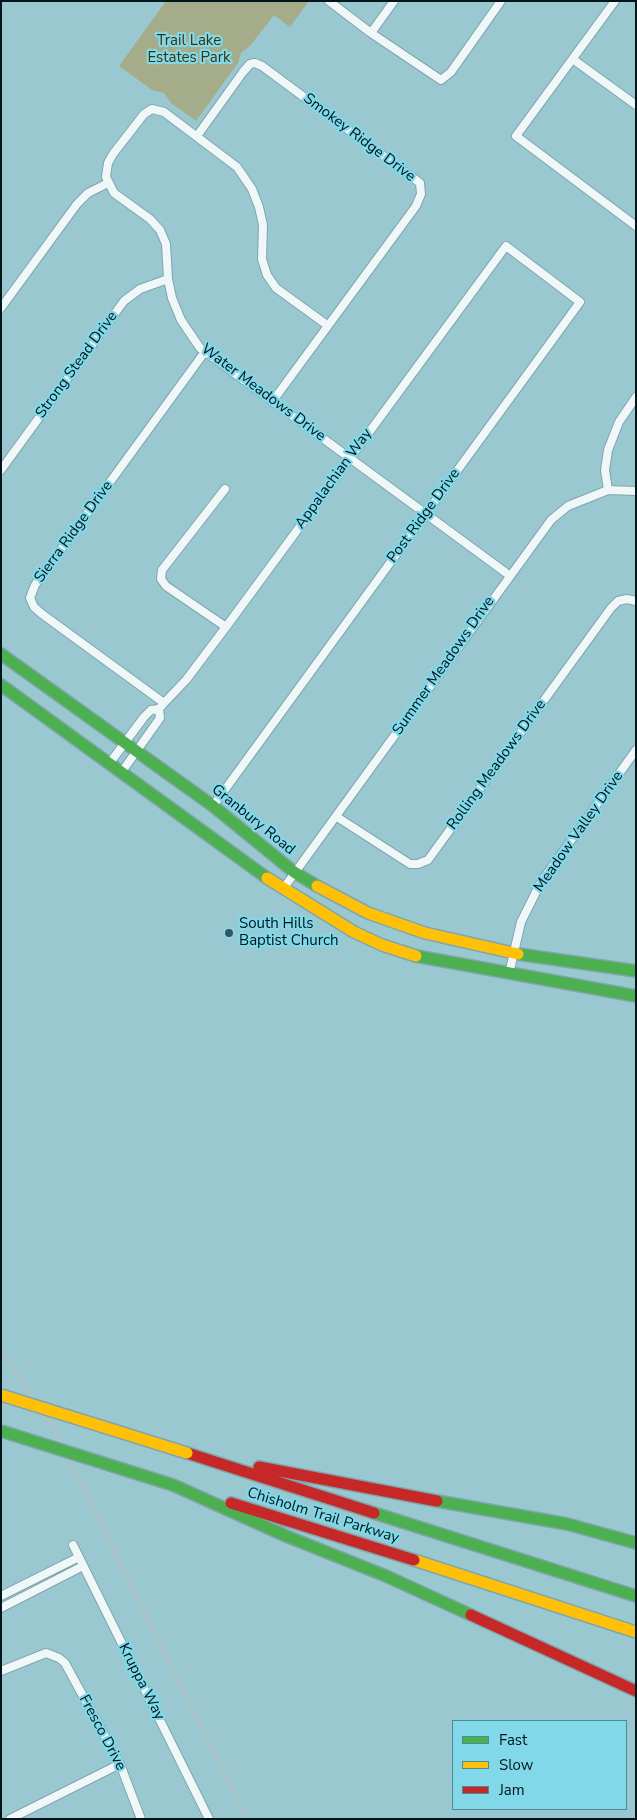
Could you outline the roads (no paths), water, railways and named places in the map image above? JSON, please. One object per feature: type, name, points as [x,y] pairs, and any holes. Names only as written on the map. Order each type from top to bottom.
[{"type":"main road","name":"Granbury Road","points":[[1,654],[213,806],[294,872],[327,893],[368,913],[425,933],[514,953],[636,971]]},
{"type":"main road","points":[[1,685],[282,889],[354,932],[382,945],[418,957],[636,996]]},
{"type":"main road","name":"Chisholm Trail Parkway","points":[[1,1395],[187,1452],[636,1596]]},
{"type":"main road","name":"Chisholm Trail Parkway","points":[[1,1431],[561,1606],[636,1632]]},
{"type":"main road","points":[[187,1452],[378,1492],[567,1524],[636,1543]]},
{"type":"main road","points":[[173,1485],[286,1536],[386,1576],[636,1691]]},
{"type":"street","points":[[329,1],[371,33],[441,80],[450,72],[501,1]]},
{"type":"street","points":[[371,33],[394,1]]},
{"type":"street","points":[[614,1],[574,60],[516,136],[636,226]]},
{"type":"street","points":[[574,60],[636,105]]},
{"type":"street","name":"Smokey Ridge Drive","points":[[197,136],[243,72],[250,64],[255,64],[262,66],[420,184],[421,194],[416,206],[272,402]]},
{"type":"street","points":[[1,308],[77,204],[88,193],[108,183],[106,177],[108,163],[139,119],[152,109],[164,112],[232,162],[252,189],[262,217],[263,264],[271,282],[327,325]]},
{"type":"street","name":"Water Meadows Drive","points":[[108,183],[114,193],[150,219],[160,230],[166,244],[168,279],[181,320],[204,353],[350,457],[509,575]]},
{"type":"street","name":"Appalachian Way","points":[[109,764],[151,710],[162,706],[186,680],[226,628],[506,246]]},
{"type":"street","name":"Post Ridge Drive","points":[[213,806],[580,302],[506,246]]},
{"type":"street","name":"Strong Stead Drive","points":[[1,470],[124,301],[145,286],[168,279]]},
{"type":"street","name":"Sierra Ridge Drive","points":[[162,706],[42,614],[34,607],[30,598],[35,585],[204,353]]},
{"type":"street","points":[[608,490],[605,470],[608,450],[619,422],[636,396]]},
{"type":"street","points":[[225,489],[162,570],[161,579],[166,586],[226,628]]},
{"type":"street","name":"Summer Meadows Drive","points":[[282,889],[337,817],[509,575],[551,520],[568,506],[608,490],[636,491]]},
{"type":"street","name":"Rolling Meadows Drive","points":[[337,817],[410,864],[418,864],[428,860],[611,608],[618,601],[627,599],[636,601]]},
{"type":"street","name":"Appalachian Way","points":[[121,773],[160,718],[162,706]]},
{"type":"street","name":"Meadow Valley Drive","points":[[509,974],[522,922],[541,882],[636,750]]},
{"type":"street","name":"Kruppa Way","points":[[73,1545],[209,1819]]},
{"type":"street","points":[[1,1596],[79,1557]]},
{"type":"street","points":[[1,1608],[84,1566]]},
{"type":"street","name":"Fresco Drive","points":[[1,1671],[38,1654],[46,1653],[53,1655],[65,1664],[120,1764],[141,1819]]},
{"type":"street","points":[[10,1819],[120,1764]]},
{"type":"railway","points":[[1,1350],[53,1428],[247,1819]]},
{"type":"place","name":"South Hills Baptist Church","points":[[229,933]]},
{"type":"park label","name":"Trail Lake Estates Park","points":[[189,50]]}]
